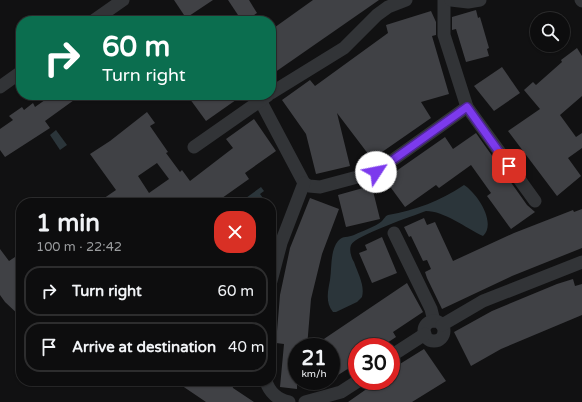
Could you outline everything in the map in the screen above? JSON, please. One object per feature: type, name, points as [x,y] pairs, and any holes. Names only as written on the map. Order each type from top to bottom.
[{"type":"street","points":[[276,90],[344,48],[362,32],[377,15],[388,7],[406,0]]},
{"type":"street","points":[[444,0],[444,35],[467,107],[535,201]]},
{"type":"street","points":[[451,0],[468,2],[480,0]]},
{"type":"street","points":[[98,16],[113,2]]},
{"type":"street","points":[[0,87],[16,76]]},
{"type":"street","points":[[194,147],[261,100]]},
{"type":"street","points":[[269,100],[304,183],[309,186],[320,187],[376,172],[467,107]]},
{"type":"street","points":[[276,262],[281,243],[304,183]]},
{"type":"street","points":[[394,233],[438,323]]},
{"type":"street","points":[[400,350],[425,334],[426,326],[438,323],[483,301],[582,262]]},
{"type":"street","points":[[268,386],[270,390],[280,400],[289,402]]},
{"type":"street","points":[[305,402],[341,392],[348,387]]},
{"type":"shaded area","points":[[56,130],[67,145],[60,150],[50,135]]},
{"type":"shaded area","points":[[464,185],[479,201],[487,216],[487,230],[483,236],[447,217],[426,211],[363,236],[351,245],[350,249],[351,256],[363,288],[362,297],[357,302],[333,312],[330,308],[328,300],[328,292],[332,254],[335,245],[340,239],[352,236],[372,227],[388,215],[418,208],[437,200]]},
{"type":"shaded area","points":[[261,187],[264,191],[260,194],[263,198],[246,198]]},
{"type":"building","points":[[174,0],[213,0],[189,16],[185,16]]},
{"type":"building","points":[[228,0],[249,0],[257,13],[252,16],[239,16]]},
{"type":"building","points":[[313,0],[379,0],[276,72],[276,26]]},
{"type":"building","points":[[476,10],[478,18],[480,17],[489,48],[487,49],[489,56],[466,62],[456,29],[452,30],[452,17]]},
{"type":"building","points":[[431,11],[436,22],[436,35],[432,36],[449,94],[421,102],[431,118],[372,159],[337,113],[350,166],[316,174],[306,134],[282,100],[310,80],[315,86],[388,33],[386,25]]},
{"type":"building","points":[[577,48],[582,56],[582,96],[560,115],[576,137],[582,133],[582,148],[568,158],[581,176],[557,196],[508,131],[540,109],[524,90],[533,82],[536,85],[562,62],[561,60]]},
{"type":"building","points":[[502,67],[520,93],[494,111],[474,86]]},
{"type":"building","points":[[45,100],[74,100],[45,121],[50,128],[5,157],[0,150],[0,129],[13,120],[9,116],[22,107],[24,110],[33,103],[35,107]]},
{"type":"building","points":[[191,100],[236,100],[206,121]]},
{"type":"building","points":[[147,112],[155,123],[150,126],[168,152],[166,153],[180,172],[182,170],[190,181],[233,148],[226,139],[254,119],[276,151],[245,173],[249,179],[222,198],[104,198],[116,190],[90,154],[110,141]],"holes":[[[157,163],[169,179],[149,193],[138,176]]]},
{"type":"building","points":[[476,133],[527,205],[535,212],[511,229],[487,196],[491,193],[471,165],[439,188],[436,185],[405,207],[386,181],[393,175],[392,174],[445,137],[453,149]]},
{"type":"building","points":[[372,187],[380,219],[346,227],[338,195]]},
{"type":"building","points":[[310,198],[339,209],[322,254],[311,299],[308,338],[288,338],[288,388],[280,387],[284,344],[276,343],[280,295],[290,248]]},
{"type":"building","points":[[582,209],[582,248],[512,276],[442,309],[425,272],[431,269],[427,260],[423,261],[411,236],[409,237],[404,227],[424,218],[427,225],[435,222],[453,261],[514,233],[573,210],[574,212]]},
{"type":"building","points":[[382,237],[397,273],[372,283],[359,253],[367,250],[365,245]]},
{"type":"building","points":[[0,249],[9,261],[16,256],[16,312],[0,295]]},
{"type":"building","points":[[573,279],[575,286],[582,284],[582,315],[501,349],[471,366],[454,332],[492,311],[557,284]]},
{"type":"building","points":[[407,283],[423,312],[393,332],[396,337],[394,338],[348,338],[348,369],[340,374],[340,338],[325,338]]},
{"type":"building","points":[[424,349],[446,381],[412,402],[348,402],[365,390],[400,390],[400,364]]},
{"type":"building","points":[[182,386],[232,386],[233,388],[254,402],[206,402]]},
{"type":"route","points":[[376,172],[467,107],[509,166]]}]
